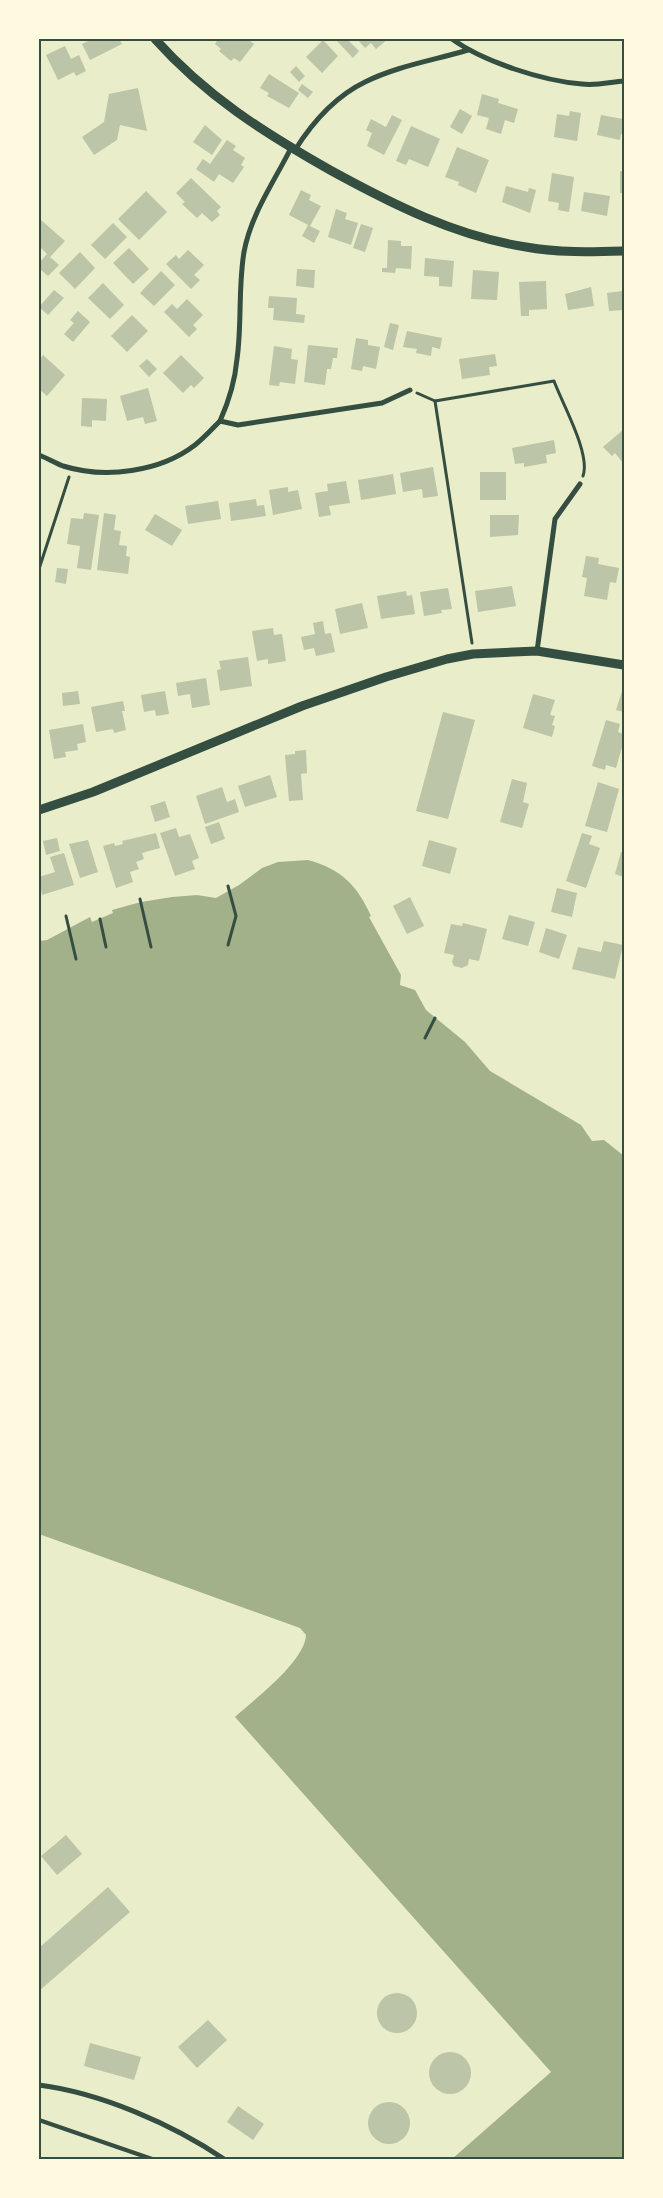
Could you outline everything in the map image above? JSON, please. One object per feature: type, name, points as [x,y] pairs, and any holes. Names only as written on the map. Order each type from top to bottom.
[{"type":"street","points":[[155,39],[205,89],[244,118],[293,149],[404,209],[484,238],[525,247],[568,253],[624,251]]},
{"type":"street","points":[[452,39],[468,50],[540,77],[583,84],[624,81]]},
{"type":"street","points":[[39,455],[72,468],[114,473],[156,464],[177,456],[195,445],[220,421],[231,395],[238,358],[239,305],[244,252],[262,202],[293,149],[332,104],[365,82],[468,50]]},
{"type":"street","points":[[220,421],[238,425],[382,403],[410,390]]},
{"type":"street","points":[[537,651],[555,519],[580,484]]},
{"type":"street","points":[[39,810],[93,792],[245,728],[319,700],[416,667],[473,654],[537,651],[624,665]]},
{"type":"street","points":[[39,2085],[108,2102],[143,2116],[205,2147],[224,2159]]},
{"type":"lane","points":[[39,2120],[152,2159]]},
{"type":"path","points":[[410,390],[434,401],[554,381],[582,451],[585,471],[580,484]]},
{"type":"path","points":[[434,401],[473,654]]},
{"type":"path","points":[[39,568],[72,468]]},
{"type":"path","points":[[228,886],[236,916],[228,945]]},
{"type":"path","points":[[140,899],[151,947]]},
{"type":"path","points":[[66,916],[76,959]]},
{"type":"path","points":[[100,919],[106,947]]},
{"type":"path","points":[[425,1038],[436,1018]]},
{"type":"shaded area","points":[[308,860],[330,868],[354,887],[366,905],[371,916],[369,917],[401,975],[400,985],[415,990],[426,1010],[465,1042],[490,1071],[581,1125],[592,1141],[604,1140],[624,1156],[624,2159],[452,2159],[551,2072],[235,1717],[278,1679],[297,1656],[306,1635],[300,1628],[39,1534],[39,941],[47,940],[90,917],[92,922],[113,913],[112,910],[141,902],[197,895],[216,898],[239,885],[262,868],[278,862]]},
{"type":"building","points":[[89,39],[119,39],[122,44],[90,60],[82,44]]},
{"type":"building","points":[[218,39],[247,39],[254,44],[240,62],[234,58],[231,61],[219,51],[221,49],[215,44]]},
{"type":"building","points":[[337,39],[347,39],[359,51],[353,58]]},
{"type":"building","points":[[357,39],[388,39],[376,49],[371,43],[365,48]]},
{"type":"building","points":[[323,40],[338,56],[322,73],[306,57]]},
{"type":"building","points":[[65,46],[71,59],[79,55],[86,71],[76,76],[74,72],[58,80],[46,55]]},
{"type":"building","points":[[296,66],[305,76],[299,82],[290,72]]},
{"type":"building","points":[[269,74],[299,93],[289,108],[267,96],[269,93],[260,88]]},
{"type":"building","points":[[302,84],[313,92],[308,98],[298,90]]},
{"type":"building","points":[[138,88],[147,131],[120,125],[117,140],[94,155],[82,137],[104,122],[109,94]]},
{"type":"building","points":[[482,94],[499,99],[498,103],[518,109],[514,123],[505,120],[501,134],[486,129],[489,118],[477,115]]},
{"type":"building","points":[[460,109],[472,116],[462,134],[450,127]]},
{"type":"building","points":[[570,111],[581,113],[577,141],[554,137],[557,114],[569,116]]},
{"type":"building","points":[[392,115],[402,120],[384,155],[367,146],[372,133],[366,130],[371,119],[386,127]]},
{"type":"building","points":[[601,115],[623,119],[624,115],[624,135],[621,134],[620,140],[597,135]]},
{"type":"building","points":[[205,125],[222,140],[212,155],[193,142]]},
{"type":"building","points":[[411,126],[440,139],[428,167],[409,159],[406,165],[396,161]]},
{"type":"building","points":[[227,140],[236,146],[233,150],[245,158],[241,165],[244,167],[233,183],[219,174],[214,182],[196,169],[203,159],[210,164]]},
{"type":"building","points":[[457,147],[489,160],[476,193],[458,185],[459,182],[445,177]]},
{"type":"building","points":[[620,171],[624,171],[624,193],[620,193]]},
{"type":"building","points":[[552,173],[574,177],[569,212],[558,210],[559,203],[548,201]]},
{"type":"building","points":[[191,178],[221,207],[217,211],[220,215],[212,222],[202,213],[197,218],[182,204],[185,202],[176,193]]},
{"type":"building","points":[[506,186],[528,192],[529,188],[536,190],[530,213],[502,202]]},
{"type":"building","points":[[301,190],[311,195],[309,200],[321,206],[310,226],[320,231],[314,243],[302,236],[308,225],[289,215]]},
{"type":"building","points":[[146,191],[167,212],[139,240],[118,219]]},
{"type":"building","points":[[584,192],[610,196],[607,216],[581,211]]},
{"type":"building","points":[[336,209],[347,213],[345,219],[358,223],[351,245],[328,237]]},
{"type":"building","points":[[41,220],[65,241],[50,257],[59,265],[48,276],[39,268],[39,263],[47,254],[39,246],[39,222]]},
{"type":"building","points":[[113,223],[127,237],[105,259],[91,245]]},
{"type":"building","points":[[361,224],[373,228],[365,252],[353,248]]},
{"type":"building","points":[[388,240],[401,241],[401,246],[412,246],[411,269],[396,268],[395,273],[382,272],[382,268],[387,268]]},
{"type":"building","points":[[129,248],[149,269],[133,284],[113,263]]},
{"type":"building","points":[[188,250],[204,265],[194,275],[200,280],[191,289],[166,264],[176,255],[179,259]]},
{"type":"building","points":[[80,252],[95,268],[75,289],[59,273]]},
{"type":"building","points":[[425,258],[454,261],[452,287],[439,286],[439,277],[424,276]]},
{"type":"building","points":[[297,269],[315,270],[314,288],[296,286]]},
{"type":"building","points":[[473,270],[499,272],[497,300],[471,299]]},
{"type":"building","points":[[161,271],[175,285],[154,306],[140,293]]},
{"type":"building","points":[[546,281],[547,309],[529,310],[529,316],[521,316],[519,282]]},
{"type":"building","points":[[103,283],[124,305],[110,319],[88,298]]},
{"type":"building","points":[[591,287],[594,306],[568,310],[565,294]]},
{"type":"building","points":[[54,290],[64,298],[48,315],[39,307]]},
{"type":"building","points":[[622,291],[622,294],[624,294],[624,310],[609,311],[607,293]]},
{"type":"building","points":[[269,296],[297,298],[296,314],[305,315],[304,323],[273,320],[274,308],[268,308]]},
{"type":"building","points":[[187,299],[203,315],[193,325],[197,329],[189,337],[164,312],[172,304],[177,309]]},
{"type":"building","points":[[78,311],[90,322],[73,342],[64,334],[74,323],[70,320]]},
{"type":"building","points":[[132,315],[148,331],[127,352],[111,336]]},
{"type":"building","points":[[390,323],[399,325],[393,350],[384,347]]},
{"type":"building","points":[[407,331],[442,338],[440,349],[432,347],[431,356],[416,353],[417,349],[403,347]]},
{"type":"building","points":[[356,338],[368,340],[368,345],[380,347],[376,369],[363,366],[362,371],[351,369]]},
{"type":"building","points":[[308,345],[338,348],[337,358],[333,358],[331,369],[327,369],[325,385],[304,382]]},
{"type":"building","points":[[274,346],[292,349],[291,359],[298,360],[295,384],[280,382],[279,386],[269,385]]},
{"type":"building","points":[[495,354],[497,366],[489,367],[490,375],[462,379],[459,359]]},
{"type":"building","points":[[43,355],[65,375],[47,396],[39,389],[39,361]]},
{"type":"building","points":[[181,355],[204,378],[194,388],[191,385],[183,393],[163,373]]},
{"type":"building","points":[[147,359],[157,369],[149,377],[139,366]]},
{"type":"building","points":[[148,388],[157,421],[145,424],[143,417],[127,421],[120,396]]},
{"type":"building","points":[[82,398],[107,399],[106,421],[92,420],[92,427],[81,426]]},
{"type":"building","points":[[624,429],[623,463],[615,453],[612,456],[603,447]]},
{"type":"building","points":[[554,440],[556,453],[546,455],[547,463],[524,467],[524,463],[515,464],[512,448]]},
{"type":"building","points":[[433,467],[438,496],[423,498],[422,489],[403,492],[400,473]]},
{"type":"building","points":[[480,472],[506,472],[506,500],[480,500]]},
{"type":"building","points":[[393,474],[396,494],[361,500],[358,480]]},
{"type":"building","points":[[346,481],[350,503],[329,506],[331,515],[319,517],[315,493],[328,491],[327,484]]},
{"type":"building","points":[[288,487],[288,492],[298,490],[302,509],[273,515],[269,490]]},
{"type":"building","points":[[256,499],[257,506],[264,505],[266,516],[231,521],[229,503]]},
{"type":"building","points":[[218,501],[221,519],[188,524],[185,506]]},
{"type":"building","points":[[84,513],[99,515],[91,570],[77,568],[80,546],[67,544],[71,518],[83,519]]},
{"type":"building","points":[[104,513],[116,515],[114,530],[121,531],[119,545],[127,546],[126,556],[130,557],[128,574],[97,570]]},
{"type":"building","points":[[155,514],[182,530],[172,546],[145,530]]},
{"type":"building","points":[[490,515],[519,515],[518,535],[490,537]]},
{"type":"building","points":[[586,556],[599,558],[598,564],[619,568],[616,583],[610,582],[607,600],[584,596],[587,578],[582,577]]},
{"type":"building","points":[[57,568],[68,569],[66,584],[55,582]]},
{"type":"building","points":[[512,586],[516,606],[478,612],[475,591]]},
{"type":"building","points":[[448,588],[452,609],[441,610],[442,613],[424,616],[420,592]]},
{"type":"building","points":[[406,591],[407,596],[412,595],[415,614],[381,619],[377,596]]},
{"type":"building","points":[[362,603],[368,628],[340,634],[335,609]]},
{"type":"building","points":[[323,621],[325,634],[331,633],[335,652],[316,656],[314,648],[304,650],[301,637],[315,634],[313,623]]},
{"type":"building","points":[[273,628],[274,635],[282,634],[286,661],[268,664],[268,659],[257,661],[252,631]]},
{"type":"building","points":[[248,657],[252,686],[220,691],[217,670],[221,669],[219,661]]},
{"type":"building","points":[[206,678],[210,705],[192,708],[190,694],[178,696],[176,683]]},
{"type":"building","points":[[78,691],[80,704],[63,706],[62,693]]},
{"type":"building","points":[[165,691],[169,714],[156,716],[155,710],[144,712],[141,695]]},
{"type":"building","points":[[622,691],[624,692],[624,712],[616,710]]},
{"type":"building","points":[[533,694],[555,700],[550,715],[555,716],[552,725],[555,726],[552,737],[523,728]]},
{"type":"building","points":[[123,701],[125,711],[122,711],[126,730],[114,733],[113,729],[96,732],[91,707]]},
{"type":"building","points":[[443,712],[475,720],[448,819],[416,811]]},
{"type":"building","points":[[606,720],[620,724],[618,732],[624,734],[624,740],[616,768],[606,765],[605,770],[592,766]]},
{"type":"building","points":[[83,724],[86,742],[77,744],[78,750],[65,752],[66,757],[54,759],[49,730]]},
{"type":"building","points":[[306,750],[307,773],[301,774],[303,800],[289,801],[285,755],[295,754],[295,751]]},
{"type":"building","points":[[270,775],[277,797],[245,807],[238,786]]},
{"type":"building","points":[[512,779],[527,783],[523,802],[529,804],[522,828],[500,822]]},
{"type":"building","points":[[598,782],[619,789],[607,832],[585,826]]},
{"type":"building","points":[[222,787],[227,802],[235,799],[239,812],[205,824],[196,796]]},
{"type":"building","points":[[165,801],[170,817],[155,822],[150,806]]},
{"type":"building","points":[[219,822],[225,839],[211,844],[205,827]]},
{"type":"building","points":[[176,828],[179,837],[190,834],[199,858],[192,861],[195,869],[175,876],[160,833]]},
{"type":"building","points":[[156,833],[160,848],[142,853],[144,859],[136,862],[139,869],[130,872],[133,882],[116,888],[103,846],[114,843],[115,846],[123,844],[122,841]]},
{"type":"building","points":[[582,833],[592,836],[589,844],[600,848],[586,888],[566,881]]},
{"type":"building","points":[[57,838],[60,851],[46,855],[43,841]]},
{"type":"building","points":[[88,840],[98,872],[80,878],[69,844]]},
{"type":"building","points":[[429,840],[457,848],[450,874],[422,866]]},
{"type":"building","points":[[621,852],[624,852],[624,877],[615,874]]},
{"type":"building","points":[[64,853],[74,885],[42,895],[39,877],[55,872],[50,857]]},
{"type":"building","points":[[557,888],[577,893],[572,917],[551,912]]},
{"type":"building","points":[[410,897],[424,926],[407,934],[393,906]]},
{"type":"building","points":[[509,915],[535,922],[528,946],[502,939]]},
{"type":"building","points":[[463,923],[487,929],[479,961],[469,959],[468,965],[462,968],[454,966],[452,962],[454,955],[444,953],[451,924],[462,926]]},
{"type":"building","points":[[546,928],[567,935],[559,959],[539,952]]},
{"type":"building","points":[[604,941],[623,945],[615,979],[572,969],[578,947],[601,952]]},
{"type":"building","points":[[66,1835],[82,1854],[57,1875],[41,1856]]},
{"type":"building","points":[[108,1887],[130,1912],[39,1991],[39,1948]]},
{"type":"building","points":[[397,1993],[411,1999],[417,2013],[411,2027],[397,2033],[383,2027],[377,2013],[383,1999]]},
{"type":"building","points":[[208,2020],[227,2040],[197,2068],[178,2047]]},
{"type":"building","points":[[90,2043],[141,2057],[134,2080],[84,2066]]},
{"type":"building","points":[[454,2052],[462,2055],[468,2061],[471,2073],[468,2085],[462,2091],[446,2094],[438,2091],[432,2085],[429,2069],[432,2061],[438,2055]]},
{"type":"building","points":[[389,2102],[404,2108],[410,2123],[404,2138],[389,2144],[374,2138],[368,2123],[374,2108]]},
{"type":"building","points":[[238,2106],[264,2124],[253,2140],[227,2122]]}]
